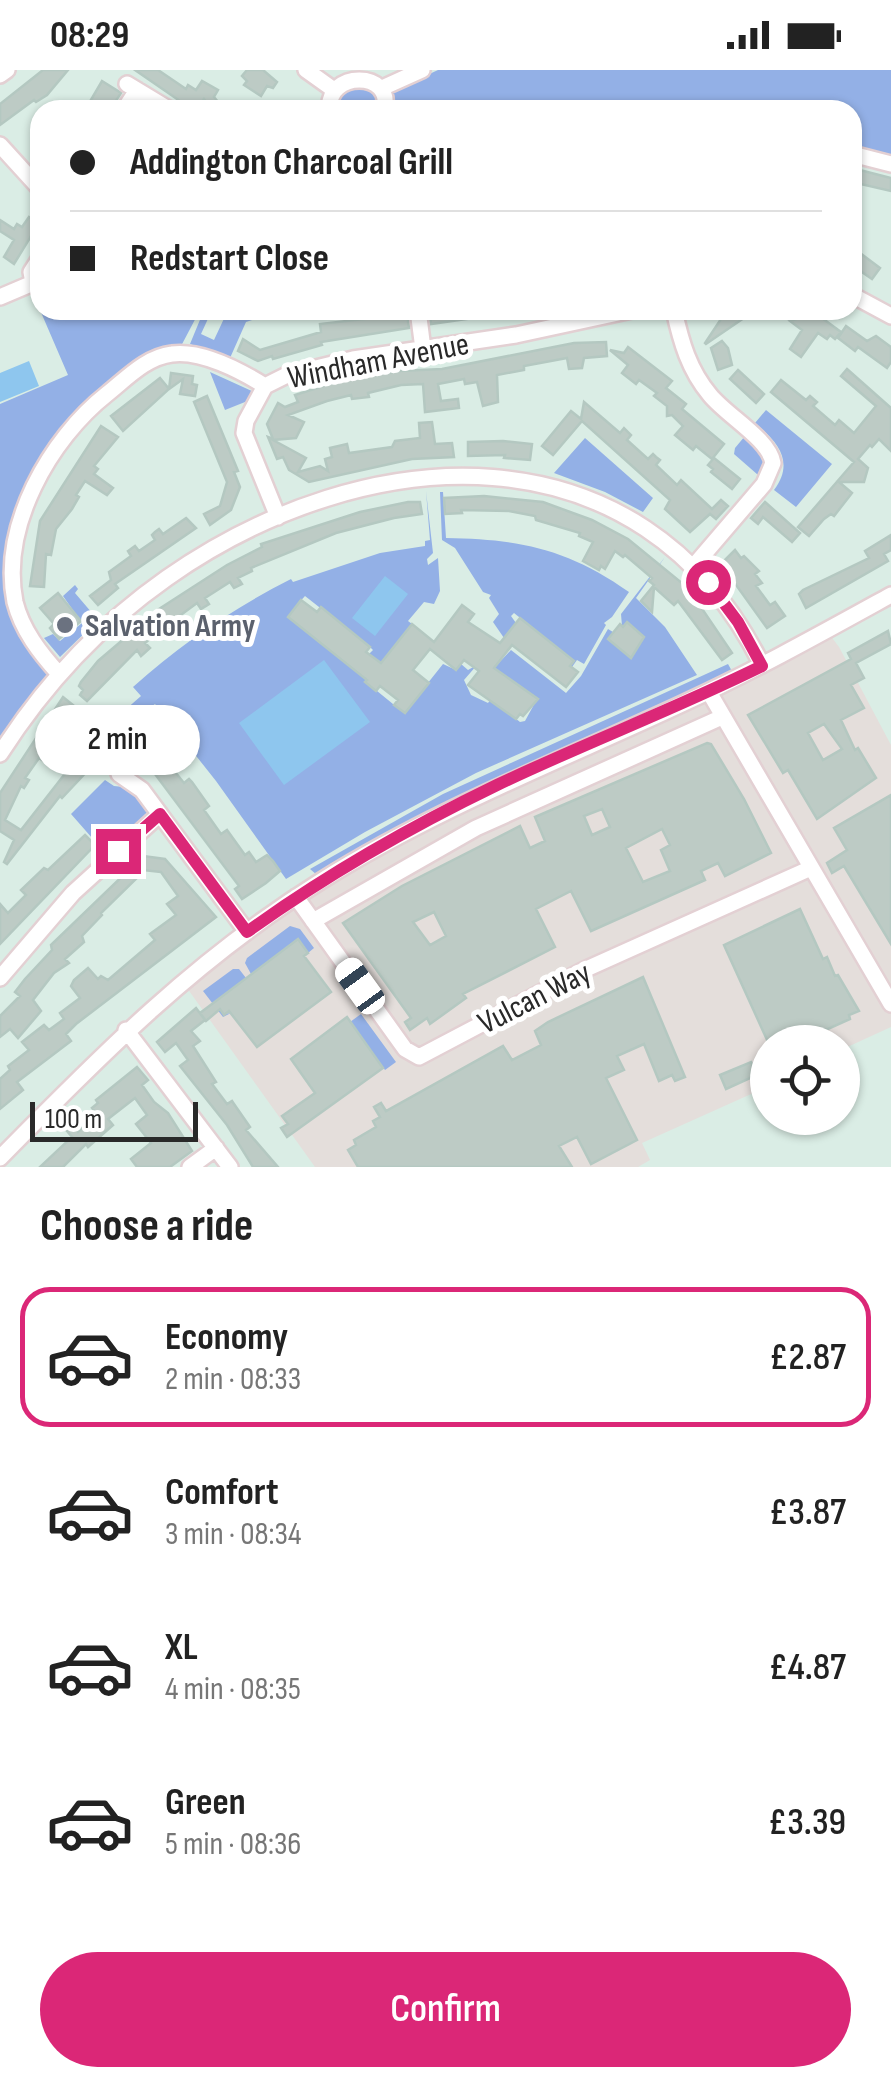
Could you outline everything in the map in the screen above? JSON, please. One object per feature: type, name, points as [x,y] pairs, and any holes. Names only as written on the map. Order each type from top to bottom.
[{"type":"street","points":[[0,76],[7,70]]},
{"type":"street","points":[[306,70],[334,90]]},
{"type":"street","points":[[382,88],[422,70]]},
{"type":"street","points":[[330,100],[343,81],[361,74],[382,88],[386,100]]},
{"type":"street","points":[[127,100],[132,87],[153,100]]},
{"type":"street","points":[[3,153],[30,179]]},
{"type":"street","points":[[862,157],[891,164]]},
{"type":"street","points":[[0,297],[30,285]]},
{"type":"street","points":[[862,300],[891,316]]},
{"type":"street","points":[[419,320],[423,349]]},
{"type":"street","name":"Windham Avenue","points":[[278,516],[244,433],[246,421],[265,386],[282,377],[334,363],[586,320]]},
{"type":"street","points":[[677,320],[688,359],[701,383],[722,408],[766,446],[773,463],[764,484],[693,567]]},
{"type":"street","points":[[59,674],[38,649],[21,619],[12,583],[13,550],[22,510],[50,453],[86,410],[159,357],[184,353],[197,356],[265,386]]},
{"type":"street","points":[[0,754],[59,674],[119,615],[169,576],[224,542],[278,516],[387,485],[462,477],[519,478],[568,490],[612,508],[654,533],[693,567],[732,613],[762,666]]},
{"type":"street","points":[[0,1158],[126,1030],[296,897],[392,840],[526,772],[762,666],[891,595]]},
{"type":"street","points":[[709,692],[891,1004]]},
{"type":"street","points":[[313,921],[444,845],[722,717]]},
{"type":"street","points":[[526,772],[538,799]]},
{"type":"street","points":[[119,774],[137,785],[247,932]]},
{"type":"street","points":[[0,978],[74,893],[160,814]]},
{"type":"street","name":"Vulcan Way","points":[[296,897],[405,1049],[419,1057],[584,970],[811,868]]},
{"type":"street","points":[[126,1030],[230,1167]]},
{"type":"street","points":[[190,1167],[216,1148]]},
{"type":"shaded area","points":[[438,70],[891,70],[891,159],[862,151],[862,100],[391,100],[393,91]]},
{"type":"shaded area","points":[[356,82],[379,93],[378,100],[334,100]]},
{"type":"shaded area","points":[[44,320],[195,320],[180,348],[164,350],[56,438],[7,570],[49,672],[0,745],[0,404],[68,375]]},
{"type":"shaded area","points":[[200,320],[207,320],[201,334],[214,340],[223,320],[252,320],[246,322],[230,358],[190,344]]},
{"type":"shaded area","points":[[29,361],[39,386],[0,402],[0,373]]},
{"type":"shaded area","points":[[210,372],[254,392],[250,400],[225,410]]},
{"type":"shaded area","points":[[766,410],[832,464],[796,507],[774,490],[783,470],[781,453],[755,423]]},
{"type":"shaded area","points":[[745,436],[768,462],[758,475],[734,454]]},
{"type":"shaded area","points":[[585,438],[653,498],[643,512],[605,492],[554,473]]},
{"type":"shaded area","points":[[426,491],[433,553],[427,559],[428,565],[438,558],[440,591],[434,604],[424,602],[408,621],[412,624],[381,663],[369,654],[373,650],[370,647],[305,596],[296,606],[366,682],[404,713],[443,664],[456,670],[461,664],[468,670],[477,665],[464,680],[471,695],[488,703],[491,699],[520,722],[525,721],[537,699],[494,668],[511,650],[566,693],[581,676],[608,629],[613,632],[608,640],[632,656],[644,637],[627,623],[622,626],[621,614],[665,557],[636,598],[665,627],[697,675],[476,773],[286,879],[155,704],[115,733],[108,725],[141,696],[133,687],[151,671],[189,641],[269,590],[291,579],[293,582],[380,553],[425,546],[425,541],[430,540]]},
{"type":"shaded area","points":[[440,492],[446,538],[542,549],[585,566],[629,592],[604,623],[584,664],[577,660],[572,667],[557,656],[559,649],[514,613],[511,616],[516,623],[504,638],[493,622],[499,614],[489,598],[491,595],[483,592],[455,548],[442,540]]},
{"type":"shaded area","points":[[385,576],[408,594],[375,636],[352,618]]},
{"type":"shaded area","points":[[75,585],[75,593],[98,620],[60,657],[44,638],[53,634],[60,641],[82,623],[63,596]]},
{"type":"shaded area","points":[[827,631],[891,745],[891,1027],[860,1041],[860,1025],[750,1025],[750,1095],[642,1143],[650,1160],[638,1167],[315,1167],[182,981],[337,871]]},
{"type":"shaded area","points":[[324,660],[370,722],[284,785],[239,723]]},
{"type":"shaded area","points":[[728,664],[733,673],[490,782],[317,875],[310,869],[443,794]]},
{"type":"shaded area","points":[[105,780],[114,786],[133,788],[151,812],[107,855],[71,814]]},
{"type":"shaded area","points":[[290,926],[300,929],[314,948],[308,953],[297,939],[251,974],[245,963],[247,958]]},
{"type":"shaded area","points":[[233,969],[239,969],[246,978],[215,1001],[224,1014],[231,1013],[223,1017],[203,991]]},
{"type":"shaded area","points":[[361,1014],[396,1062],[385,1070],[350,1022]]},
{"type":"building","points":[[43,70],[68,70],[47,95],[30,100],[0,125],[0,104]]},
{"type":"building","points":[[135,70],[158,70],[186,89],[188,85],[196,90],[202,81],[218,90],[216,100],[178,100]]},
{"type":"building","points":[[247,70],[263,70],[277,82],[273,88],[267,86],[261,96],[244,85],[247,81],[242,76]]},
{"type":"building","points":[[102,81],[121,93],[116,100],[91,100]]},
{"type":"building","points":[[862,171],[891,178],[891,191],[862,184]]},
{"type":"building","points":[[30,218],[30,238],[14,264],[4,257],[14,240],[0,231],[0,220],[14,229],[17,224],[22,227]]},
{"type":"building","points":[[862,254],[880,268],[872,279],[862,272]]},
{"type":"building","points":[[408,320],[409,328],[321,342],[322,345],[273,359],[272,356],[258,361],[238,351],[243,339],[260,350],[321,332],[320,324]]},
{"type":"building","points":[[720,320],[741,320],[706,344]]},
{"type":"building","points":[[825,320],[841,332],[835,339],[818,333],[801,357],[790,349],[802,330],[790,321]]},
{"type":"building","points":[[846,326],[867,341],[876,336],[891,347],[887,368],[838,338]]},
{"type":"building","points":[[722,341],[732,365],[718,370],[711,348]]},
{"type":"building","points":[[606,342],[607,356],[584,358],[582,368],[569,369],[567,358],[497,375],[498,402],[483,406],[477,382],[465,384],[464,379],[438,384],[441,401],[458,399],[459,408],[425,412],[423,384],[401,385],[368,393],[369,397],[352,399],[351,395],[327,401],[288,415],[304,422],[296,438],[273,440],[306,458],[298,472],[320,466],[328,471],[325,459],[332,457],[330,448],[347,444],[349,453],[392,447],[395,441],[420,438],[419,423],[432,422],[435,444],[452,443],[454,457],[412,459],[309,482],[289,470],[283,457],[277,459],[268,437],[273,439],[267,424],[278,403],[285,407],[298,402],[295,395],[339,381],[442,369],[574,343]]},
{"type":"building","points":[[628,347],[672,381],[666,388],[686,404],[682,409],[724,444],[712,459],[675,435],[683,426],[672,415],[667,416],[667,406],[654,396],[657,393],[622,373],[628,365],[610,350],[624,353]]},
{"type":"building","points":[[847,369],[891,408],[891,451],[879,439],[870,445],[858,459],[868,468],[864,482],[839,482],[852,493],[834,516],[824,519],[809,536],[798,527],[854,462],[771,392],[781,380],[806,400],[810,396],[817,402],[813,406],[835,425],[839,420],[854,433],[876,406],[841,376]]},
{"type":"building","points":[[738,370],[764,394],[756,403],[730,379]]},
{"type":"building","points":[[171,373],[193,376],[192,384],[197,385],[195,396],[180,394],[183,379],[169,389]]},
{"type":"building","points":[[160,378],[169,389],[123,431],[111,416]]},
{"type":"building","points":[[207,396],[238,471],[234,472],[240,487],[231,510],[210,525],[204,514],[220,506],[227,482],[194,402]]},
{"type":"building","points":[[584,402],[620,433],[624,428],[631,435],[627,440],[648,459],[653,454],[660,460],[656,465],[677,485],[681,480],[712,509],[721,500],[728,506],[716,519],[710,514],[690,532],[665,509],[670,500],[582,421],[553,455],[542,446],[571,411],[581,419]]},
{"type":"building","points":[[101,426],[118,437],[94,466],[98,469],[94,474],[113,488],[107,495],[85,481],[72,509],[56,529],[51,555],[46,554],[44,587],[30,586],[40,521]]},
{"type":"building","points":[[468,442],[532,444],[530,460],[504,458],[505,455],[468,456]]},
{"type":"building","points":[[714,458],[740,479],[732,489],[711,472],[713,469],[708,465]]},
{"type":"building","points":[[484,496],[543,502],[592,520],[628,539],[688,588],[732,653],[722,660],[678,601],[674,605],[654,587],[652,612],[641,601],[654,585],[649,581],[652,578],[625,555],[615,551],[605,569],[601,566],[599,570],[583,561],[593,542],[579,536],[580,533],[509,511],[461,510],[462,513],[445,514],[444,498]]},
{"type":"building","points":[[420,502],[422,514],[336,533],[251,568],[238,578],[242,584],[234,588],[230,582],[205,598],[209,604],[201,609],[197,603],[174,620],[178,625],[171,631],[166,625],[145,643],[150,648],[141,656],[137,650],[87,701],[80,695],[81,682],[98,661],[159,609],[262,547],[261,544],[360,512]]},
{"type":"building","points":[[765,502],[800,533],[792,542],[763,517],[758,524],[751,518]]},
{"type":"building","points":[[186,518],[196,528],[115,584],[118,588],[98,605],[90,596],[111,580],[109,572],[131,556],[128,551],[135,546],[139,551],[155,540],[152,535],[159,529],[163,534]]},
{"type":"building","points":[[891,535],[891,550],[884,554],[888,561],[806,608],[799,594],[803,590],[869,558],[865,551]]},
{"type":"building","points":[[735,550],[759,571],[755,574],[762,583],[756,586],[770,605],[775,602],[785,616],[767,628],[721,564]]},
{"type":"building","points":[[58,593],[81,621],[59,639],[50,628],[54,624],[40,608]]},
{"type":"building","points":[[301,600],[317,612],[321,607],[370,647],[366,652],[381,663],[412,624],[434,642],[462,605],[474,614],[468,622],[500,643],[520,618],[574,661],[570,666],[578,672],[566,687],[512,645],[494,668],[538,699],[516,719],[468,685],[479,671],[464,660],[456,670],[430,649],[413,670],[429,683],[405,713],[394,705],[398,700],[380,686],[376,691],[288,617]]},
{"type":"building","points":[[627,622],[644,637],[631,658],[608,639],[620,624],[623,627]]},
{"type":"building","points":[[888,631],[891,644],[856,663],[864,678],[851,685],[864,708],[841,720],[855,750],[858,748],[876,778],[817,819],[748,715],[851,659],[848,653]],"holes":[[[824,724],[842,749],[823,760],[808,733]]]},
{"type":"building","points":[[63,697],[78,709],[58,730],[61,731],[42,760],[39,758],[25,778],[29,780],[24,788],[21,786],[5,820],[21,830],[82,752],[89,758],[103,747],[106,751],[60,796],[7,864],[4,862],[14,840],[0,831],[0,793]]},
{"type":"building","points":[[137,725],[184,783],[189,779],[192,782],[209,806],[204,810],[221,834],[227,830],[245,855],[249,852],[256,862],[267,855],[280,871],[242,899],[235,889],[239,886],[125,734]]},
{"type":"building","points":[[707,743],[744,799],[771,853],[725,876],[718,863],[701,871],[705,880],[591,931],[571,891],[536,909],[555,947],[463,994],[466,998],[430,1024],[427,1018],[410,1030],[405,1022],[411,1018],[343,923],[402,886],[520,826],[530,848],[545,841],[535,817]],"holes":[[[602,809],[610,827],[592,835],[584,816]],[[662,829],[670,845],[661,850],[670,871],[643,882],[626,848]],[[434,912],[446,936],[430,945],[413,922]]]},
{"type":"building","points":[[891,795],[891,944],[844,866],[832,873],[827,863],[847,850],[834,828]]},
{"type":"building","points":[[85,835],[95,845],[0,944],[0,904],[8,913],[26,895],[21,890]]},
{"type":"building","points":[[143,856],[165,859],[216,917],[76,1024],[66,1034],[71,1041],[17,1082],[23,1090],[0,1109],[0,1079],[10,1070],[8,1066],[29,1050],[22,1042],[44,1025],[49,1030],[64,1019],[60,1013],[80,998],[71,986],[74,980],[88,968],[98,979],[101,976],[108,980],[155,940],[150,934],[176,915],[167,904],[178,896],[161,872],[142,870]]},
{"type":"building","points":[[135,864],[143,872],[101,913],[82,936],[84,942],[65,959],[69,963],[54,973],[33,1000],[41,1011],[18,1038],[10,1029],[0,1037],[0,1016],[20,996],[15,992],[52,950],[51,945]]},
{"type":"building","points":[[800,909],[823,959],[827,957],[859,1011],[837,1025],[760,1025],[724,945]]},
{"type":"building","points":[[298,939],[308,953],[304,956],[331,992],[257,1047],[229,1011],[224,1015],[220,1009],[206,1021],[200,1013]]},
{"type":"building","points":[[643,977],[685,1077],[675,1081],[672,1075],[659,1081],[644,1044],[617,1056],[624,1070],[606,1078],[637,1140],[591,1164],[577,1137],[559,1146],[572,1167],[358,1167],[348,1150],[356,1145],[354,1140],[376,1127],[373,1121],[380,1117],[374,1107],[381,1103],[386,1111],[503,1046],[512,1060],[541,1045],[535,1031],[548,1022]]},
{"type":"building","points":[[196,1008],[205,1020],[191,1031],[200,1041],[193,1046],[216,1082],[212,1084],[227,1104],[232,1101],[250,1127],[246,1130],[278,1167],[253,1167],[227,1125],[180,1066],[188,1060],[176,1043],[165,1052],[157,1042]]},
{"type":"building","points":[[347,1017],[383,1068],[287,1137],[281,1128],[288,1124],[282,1116],[315,1093],[291,1059]]},
{"type":"building","points":[[750,1062],[750,1078],[726,1089],[720,1075]]},
{"type":"building","points":[[137,1067],[148,1080],[142,1085],[168,1113],[192,1151],[170,1167],[137,1167],[131,1159],[151,1143],[136,1124],[147,1115],[135,1098],[108,1119],[113,1125],[63,1167],[40,1167],[72,1137],[61,1124],[67,1119],[78,1132],[97,1114],[92,1108],[98,1103],[96,1100]]},
{"type":"place","name":"Salvation Army","points":[[65,625]]},
{"type":"route","points":[[118,851],[160,814],[247,932],[321,881],[428,820],[762,666],[738,622],[708,582]]}]
